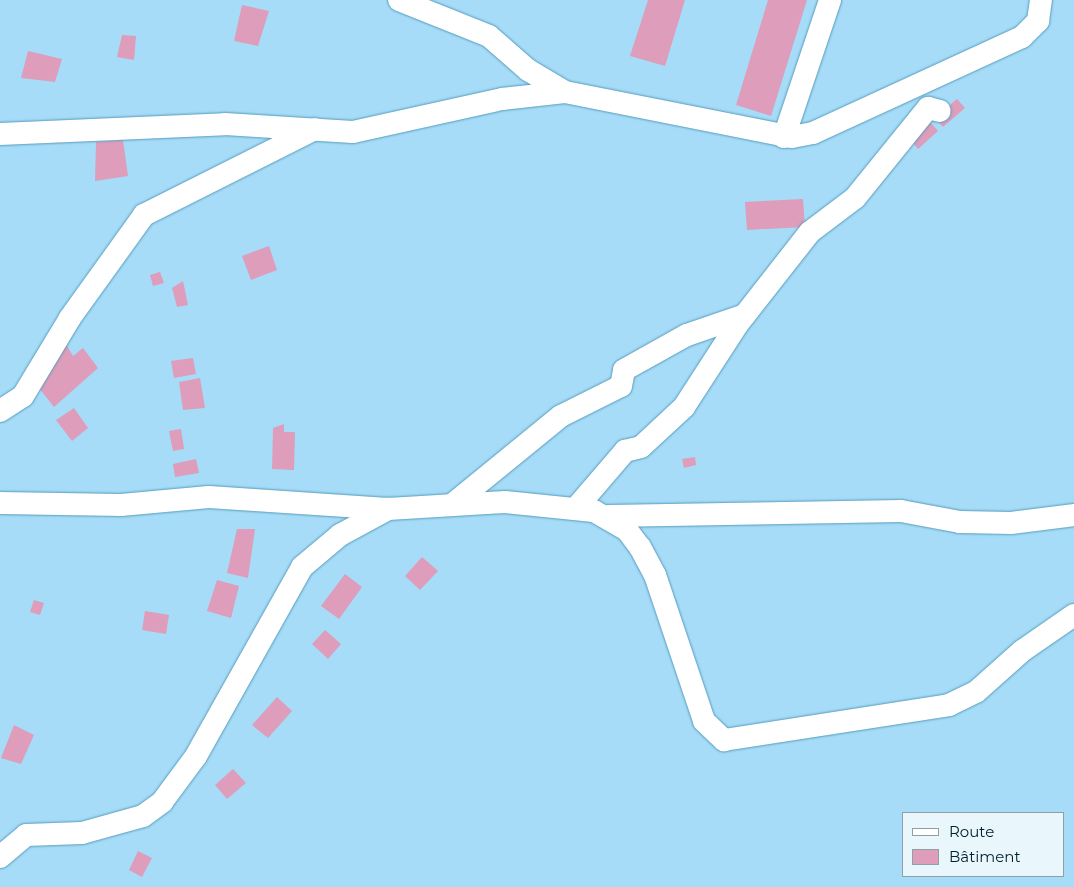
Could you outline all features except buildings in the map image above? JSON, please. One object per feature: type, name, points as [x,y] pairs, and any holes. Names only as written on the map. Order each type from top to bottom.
[{"type":"street","points":[[400,0],[489,36],[528,70],[565,92]]},
{"type":"street","points":[[784,136],[830,0]]},
{"type":"street","points":[[0,134],[225,124],[374,130],[502,99],[565,92],[784,136],[812,133],[1022,38],[1038,21],[1041,0]]},
{"type":"street","points":[[578,507],[626,451],[640,447],[684,407],[745,315],[810,232],[855,198],[928,108],[940,111]]},
{"type":"street","points":[[0,411],[23,396],[70,318],[144,215],[316,128]]},
{"type":"street","points":[[453,504],[561,416],[621,386],[624,370],[688,335],[745,315]]},
{"type":"street","points":[[0,503],[121,505],[209,497],[388,509],[453,504],[578,507],[609,516],[901,511],[960,522],[1011,523],[1074,515]]},
{"type":"street","points":[[0,857],[26,835],[82,833],[143,816],[162,802],[196,756],[302,567],[340,535],[388,509]]},
{"type":"street","points":[[609,516],[627,530],[656,575],[704,721],[724,740],[949,705],[976,692],[1022,651],[1074,615]]}]
